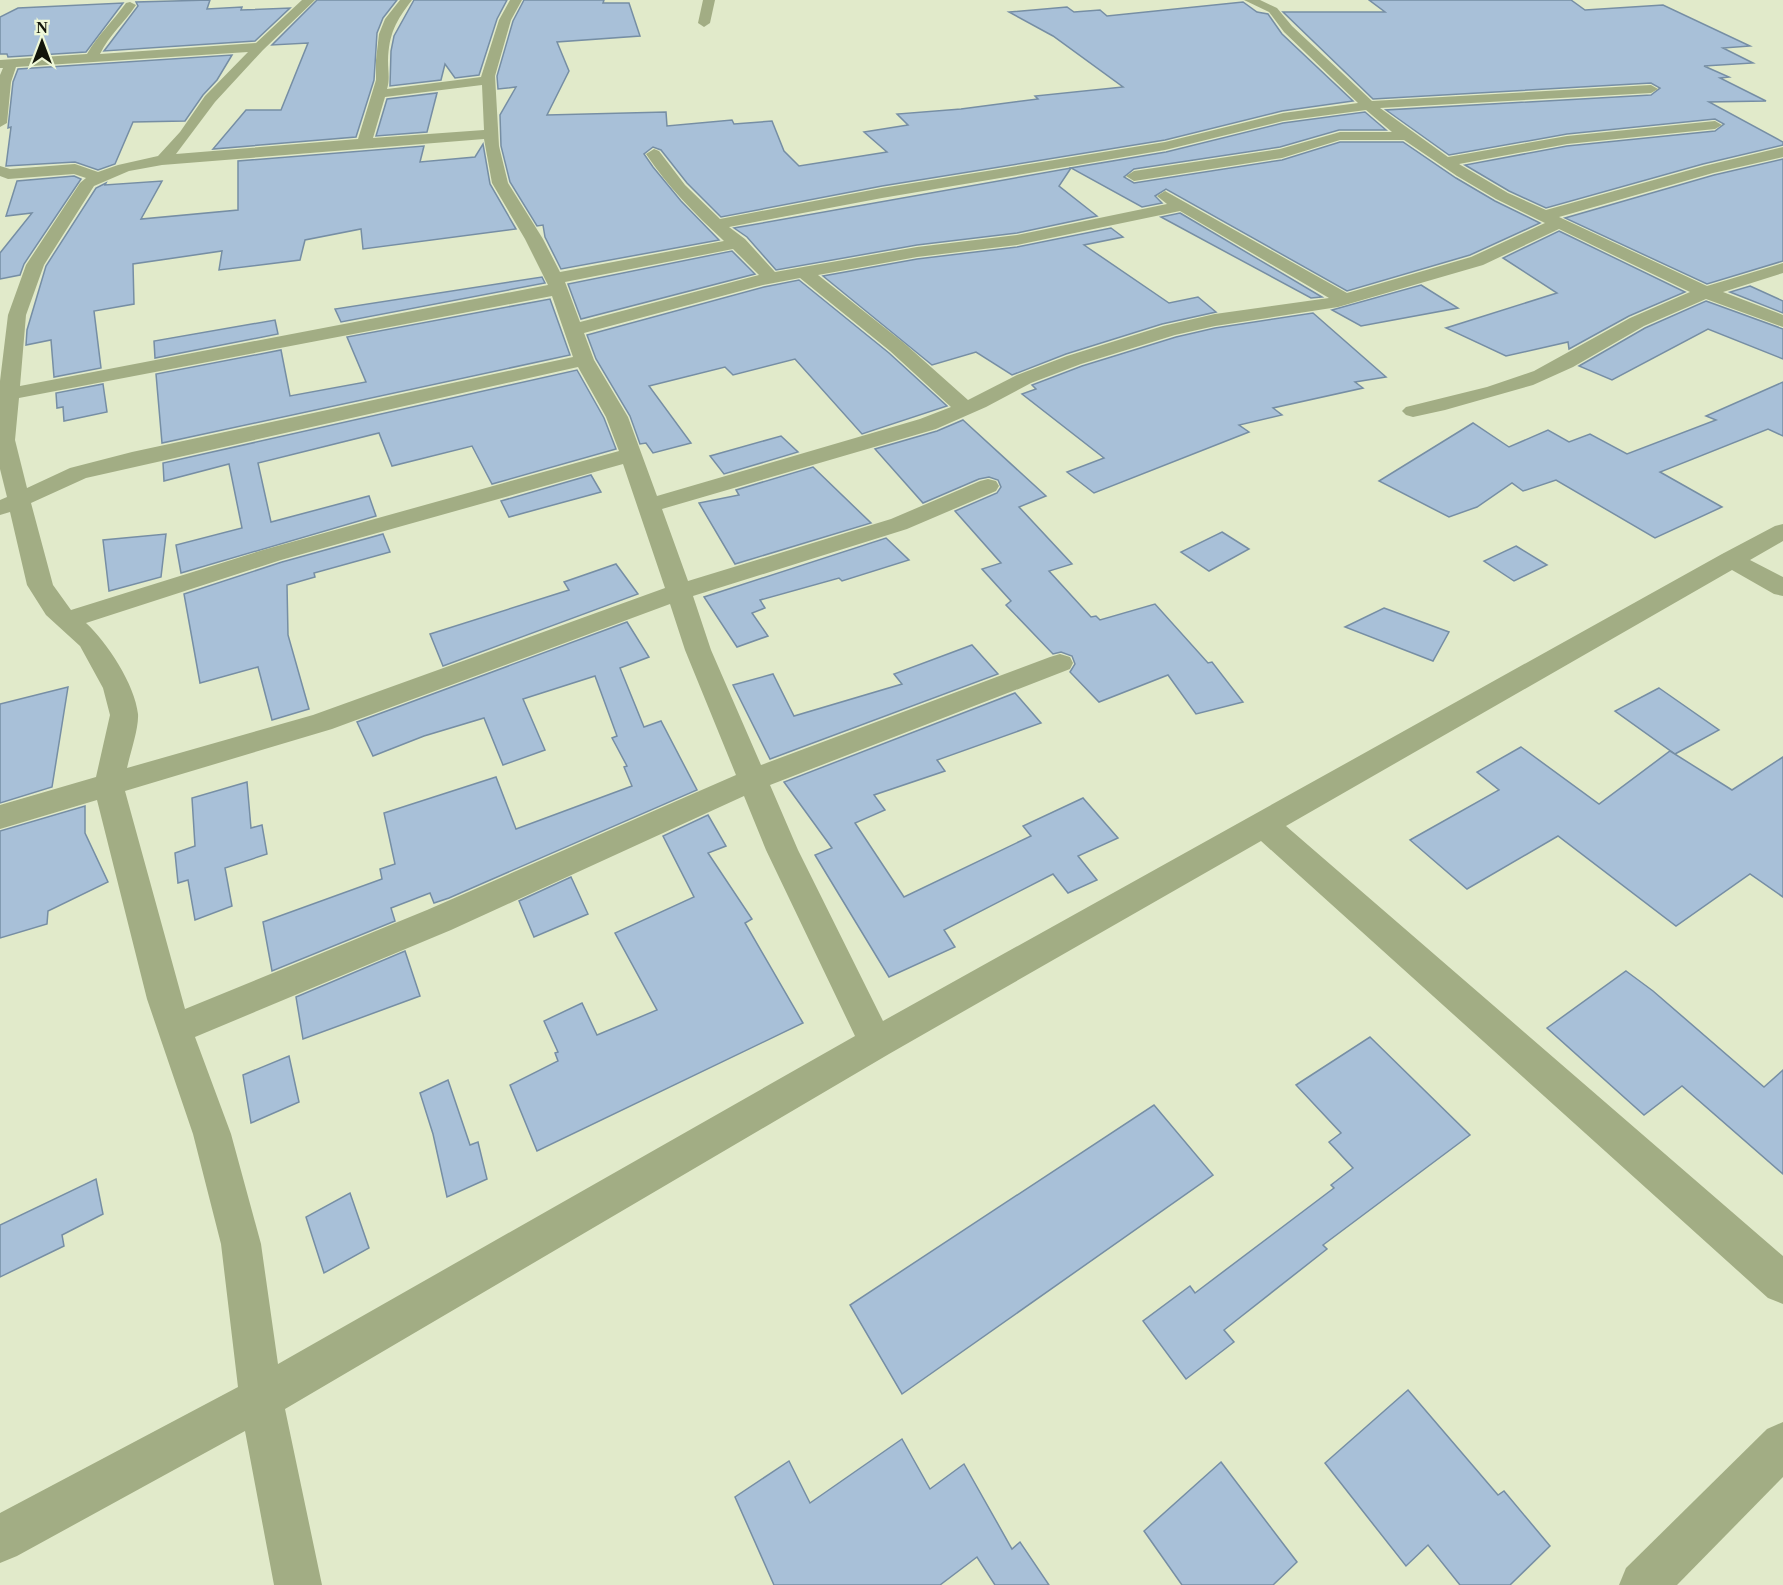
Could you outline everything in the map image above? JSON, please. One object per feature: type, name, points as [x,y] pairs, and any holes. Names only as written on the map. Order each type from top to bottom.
[{"type":"street","points":[[163,160],[185,135],[210,99],[259,47],[309,0]]},
{"type":"street","points":[[364,142],[383,80],[382,60],[386,34],[391,19],[406,0]]},
{"type":"street","points":[[516,0],[505,20],[488,80],[491,134],[501,183],[534,239],[556,284],[584,360],[617,417],[698,650],[782,849],[876,1043]]},
{"type":"street","points":[[704,23],[709,0]]},
{"type":"street","points":[[1250,0],[1276,7],[1288,29],[1368,105],[1445,162],[1502,196],[1551,220],[1705,292],[1783,321]]},
{"type":"street","points":[[91,59],[102,38],[120,20],[130,5]]},
{"type":"street","points":[[0,123],[5,64],[259,47]]},
{"type":"street","points":[[379,94],[488,80]]},
{"type":"street","points":[[718,224],[882,193],[1165,146],[1284,117],[1368,105],[1498,95],[1651,89]]},
{"type":"street","points":[[1445,162],[1567,140],[1716,125]]},
{"type":"street","points":[[298,1585],[261,1398],[241,1244],[212,1134],[164,999],[109,786],[124,714],[122,706],[117,688],[90,641],[55,609],[40,585],[9,504],[4,440],[7,336],[35,265],[88,183],[98,177],[117,170],[163,160],[364,142],[491,134]]},
{"type":"street","points":[[1134,176],[1282,153],[1340,136],[1407,136]]},
{"type":"street","points":[[649,506],[917,427],[965,409],[1024,379],[1074,360],[1170,330],[1215,320],[1273,313],[1344,299],[1477,261],[1551,220],[1719,167],[1783,152]]},
{"type":"street","points":[[654,154],[667,176],[739,243],[771,278]]},
{"type":"street","points":[[1111,156],[1134,176],[1182,206],[1344,299]]},
{"type":"street","points":[[0,171],[8,174],[75,169],[98,177]]},
{"type":"street","points":[[572,330],[771,278],[917,252],[1017,240],[1182,206]]},
{"type":"street","points":[[5,406],[739,243]]},
{"type":"street","points":[[1413,411],[1494,392],[1540,375],[1577,358],[1636,323],[1705,292],[1783,268]]},
{"type":"street","points":[[803,272],[897,347],[965,409]]},
{"type":"street","points":[[9,504],[78,473],[132,459],[584,360]]},
{"type":"street","points":[[66,620],[272,555],[630,455]]},
{"type":"street","points":[[0,817],[322,722],[679,592],[899,524],[988,486]]},
{"type":"street","points":[[0,1539],[261,1398],[876,1043],[1783,531]]},
{"type":"street","points":[[1731,559],[1783,588]]},
{"type":"street","points":[[175,1029],[439,920],[753,780],[1060,663]]},
{"type":"street","points":[[1264,825],[1783,1283]]},
{"type":"street","points":[[1643,1585],[1783,1445]]},
{"type":"building","points":[[210,0],[207,9],[290,8],[255,41],[104,51],[138,6],[136,2]]},
{"type":"building","points":[[317,0],[397,0],[383,18],[377,33],[374,80],[356,137],[213,149],[246,110],[281,110],[308,43],[272,45]]},
{"type":"building","points":[[414,0],[507,0],[497,19],[479,75],[455,78],[445,64],[441,80],[390,86],[394,36]]},
{"type":"building","points":[[524,0],[604,0],[603,3],[629,3],[640,36],[557,42],[569,71],[547,115],[666,112],[667,126],[732,120],[734,124],[772,121],[784,151],[799,166],[887,152],[864,132],[908,125],[897,114],[961,109],[1038,99],[1035,96],[1123,87],[1053,36],[1009,12],[1067,7],[1074,12],[1100,10],[1107,16],[1243,2],[1257,12],[1268,14],[1282,34],[1353,101],[1282,111],[1165,140],[882,186],[721,217],[687,183],[661,150],[653,147],[644,154],[653,167],[681,201],[719,240],[561,269],[545,237],[543,225],[537,226],[510,182],[501,146],[500,115],[516,87],[498,89],[497,76],[513,21]]},
{"type":"building","points":[[1369,0],[1571,0],[1585,10],[1663,5],[1750,46],[1723,48],[1753,63],[1704,66],[1729,77],[1720,78],[1766,101],[1709,102],[1783,142],[1783,145],[1703,164],[1546,208],[1509,191],[1465,165],[1567,146],[1715,131],[1724,124],[1715,119],[1567,134],[1449,155],[1386,110],[1651,95],[1660,88],[1651,83],[1373,99],[1283,12],[1385,12]]},
{"type":"building","points":[[123,3],[86,52],[8,57],[7,54],[0,54],[0,17],[18,8]]},
{"type":"building","points":[[232,55],[217,80],[203,95],[185,121],[133,122],[115,164],[98,170],[75,162],[6,166],[13,82],[18,69]]},
{"type":"building","points":[[437,93],[427,132],[376,136],[387,99]]},
{"type":"building","points":[[1365,112],[1386,130],[1339,130],[1280,147],[1134,169],[1124,177],[1134,183],[1282,160],[1340,142],[1403,142],[1456,178],[1495,201],[1540,223],[1470,255],[1347,291],[1166,189],[1155,196],[1162,203],[1142,207],[1071,168],[1166,152],[1283,123]]},
{"type":"building","points":[[483,144],[490,184],[516,229],[363,249],[361,229],[305,240],[300,260],[219,270],[222,251],[133,264],[134,304],[94,311],[101,368],[54,377],[51,340],[26,345],[27,330],[46,266],[96,188],[106,183],[105,185],[162,181],[141,219],[238,210],[238,161],[424,146],[420,162],[475,157]]},
{"type":"building","points":[[1783,159],[1783,261],[1707,284],[1565,218],[1714,175]]},
{"type":"building","points":[[1071,168],[1059,186],[1097,216],[1017,233],[917,245],[776,270],[747,237],[734,228]]},
{"type":"building","points":[[74,176],[81,179],[24,264],[20,275],[0,279],[0,253],[32,213],[6,216],[17,181]]},
{"type":"building","points":[[1180,213],[1322,297],[1311,298],[1161,217]]},
{"type":"building","points":[[1111,228],[1123,237],[1084,245],[1169,303],[1198,297],[1216,312],[1162,324],[1066,354],[1012,375],[976,352],[932,365],[823,276],[917,259],[1017,247]]},
{"type":"building","points":[[1559,231],[1685,292],[1629,316],[1569,349],[1568,342],[1506,356],[1446,328],[1557,293],[1503,258]]},
{"type":"building","points":[[732,251],[755,274],[581,319],[568,284]]},
{"type":"building","points":[[542,277],[545,283],[341,322],[335,309]]},
{"type":"building","points":[[799,280],[889,353],[947,406],[862,434],[795,359],[733,375],[725,367],[649,386],[691,443],[653,453],[646,443],[640,444],[630,416],[596,359],[587,335],[764,287]]},
{"type":"building","points":[[1421,285],[1458,308],[1361,326],[1332,310]]},
{"type":"building","points":[[1750,286],[1783,301],[1783,313],[1730,292]]},
{"type":"building","points":[[550,299],[570,355],[162,443],[156,374],[281,350],[290,396],[366,382],[347,337]]},
{"type":"building","points":[[1706,301],[1783,329],[1783,359],[1708,329],[1612,380],[1579,366],[1645,328]]},
{"type":"building","points":[[1313,313],[1386,377],[1355,382],[1363,388],[1273,408],[1282,415],[1239,425],[1249,432],[1094,493],[1067,472],[1104,458],[1022,394],[1036,389],[1032,385],[1082,366],[1176,337],[1215,328]]},
{"type":"building","points":[[275,320],[278,334],[155,358],[154,341]]},
{"type":"building","points":[[577,370],[604,418],[616,449],[492,484],[472,446],[392,466],[379,433],[258,463],[271,522],[369,496],[376,516],[181,573],[176,545],[242,528],[229,464],[164,481],[163,463]]},
{"type":"building","points":[[1783,382],[1783,436],[1768,429],[1660,472],[1722,507],[1655,538],[1556,480],[1523,491],[1512,483],[1477,507],[1449,517],[1379,481],[1473,423],[1509,447],[1548,430],[1569,442],[1590,434],[1627,454],[1716,420],[1706,416]]},
{"type":"building","points":[[103,384],[107,412],[64,421],[63,407],[57,408],[56,393]]},
{"type":"building","points":[[963,420],[1046,496],[1019,507],[1072,564],[1049,571],[1091,617],[1096,616],[1100,620],[1155,604],[1208,663],[1212,662],[1243,702],[1196,714],[1168,675],[1099,702],[1070,672],[1075,664],[1072,656],[1061,652],[1053,654],[1006,605],[1011,601],[982,569],[1001,563],[955,511],[997,493],[1001,487],[998,480],[989,477],[979,479],[923,503],[875,449],[937,431]]},
{"type":"building","points":[[781,436],[798,452],[724,474],[710,456]]},
{"type":"building","points":[[813,467],[871,523],[735,564],[699,503],[739,495],[736,490]]},
{"type":"building","points":[[591,475],[601,492],[509,517],[501,501]]},
{"type":"building","points":[[1222,532],[1249,549],[1209,571],[1181,552]]},
{"type":"building","points":[[166,534],[161,577],[109,591],[103,540]]},
{"type":"building","points":[[383,534],[390,552],[314,573],[315,577],[287,585],[288,635],[309,709],[272,720],[258,667],[200,683],[184,594],[282,562]]},
{"type":"building","points":[[886,538],[909,560],[842,581],[839,578],[760,600],[765,608],[752,613],[768,636],[737,647],[704,597]]},
{"type":"building","points":[[1516,546],[1547,565],[1514,581],[1484,561]]},
{"type":"building","points":[[616,564],[638,594],[443,666],[430,634],[569,590],[564,582]]},
{"type":"building","points":[[1384,608],[1449,632],[1433,661],[1345,627]]},
{"type":"building","points":[[627,622],[649,657],[620,668],[644,727],[661,721],[697,790],[449,898],[434,903],[430,893],[391,908],[395,921],[272,971],[263,922],[382,879],[380,869],[395,864],[384,813],[496,777],[516,829],[632,786],[624,767],[627,766],[612,738],[617,736],[595,676],[523,699],[545,750],[503,765],[484,718],[424,736],[373,756],[357,722]]},
{"type":"building","points":[[972,645],[998,674],[770,759],[733,685],[773,674],[794,716],[902,684],[894,674]]},
{"type":"building","points":[[68,687],[52,787],[0,803],[0,704]]},
{"type":"building","points":[[1659,688],[1719,730],[1675,754],[1615,711]]},
{"type":"building","points":[[1015,693],[1041,723],[937,760],[945,771],[874,795],[885,810],[855,823],[904,897],[1031,836],[1023,826],[1083,798],[1118,838],[1078,856],[1097,880],[1068,893],[1053,874],[944,930],[955,947],[889,977],[815,855],[832,848],[784,782]]},
{"type":"building","points":[[1521,747],[1599,804],[1670,751],[1732,790],[1783,757],[1783,897],[1750,874],[1676,926],[1558,836],[1467,889],[1410,840],[1499,790],[1477,772]]},
{"type":"building","points":[[247,782],[251,828],[262,825],[267,854],[225,868],[232,906],[195,920],[188,880],[178,883],[175,853],[195,846],[192,798]]},
{"type":"building","points":[[85,806],[85,833],[108,882],[48,911],[47,924],[0,938],[0,831]]},
{"type":"building","points":[[708,815],[726,846],[708,853],[752,919],[745,923],[803,1023],[537,1151],[510,1085],[558,1061],[555,1053],[558,1052],[544,1021],[582,1003],[597,1035],[657,1010],[615,933],[694,897],[663,836]]},
{"type":"building","points":[[571,877],[588,914],[534,937],[519,901]]},
{"type":"building","points":[[405,951],[420,996],[303,1039],[296,997]]},
{"type":"building","points":[[1626,971],[1653,991],[1764,1087],[1783,1070],[1783,1174],[1682,1086],[1644,1115],[1547,1028]]},
{"type":"building","points":[[1370,1037],[1470,1135],[1323,1245],[1327,1249],[1224,1330],[1234,1342],[1186,1379],[1143,1321],[1190,1286],[1195,1293],[1334,1188],[1331,1185],[1353,1168],[1329,1142],[1341,1133],[1296,1085]]},
{"type":"building","points":[[289,1056],[299,1102],[251,1123],[243,1075]]},
{"type":"building","points":[[448,1080],[470,1145],[478,1142],[487,1179],[447,1197],[433,1134],[420,1093]]},
{"type":"building","points":[[1154,1105],[1213,1175],[902,1394],[850,1305]]},
{"type":"building","points":[[96,1179],[103,1214],[62,1235],[64,1246],[0,1277],[0,1225]]},
{"type":"building","points":[[350,1193],[369,1248],[324,1273],[306,1217]]},
{"type":"building","points":[[1408,1390],[1498,1495],[1504,1491],[1550,1546],[1510,1585],[1460,1585],[1428,1545],[1406,1566],[1325,1463]]},
{"type":"building","points":[[902,1439],[930,1489],[964,1464],[1012,1549],[1020,1542],[1049,1585],[995,1585],[977,1557],[940,1585],[774,1585],[735,1497],[789,1461],[810,1503]]},
{"type":"building","points":[[1221,1462],[1297,1562],[1273,1585],[1182,1585],[1144,1531]]}]
